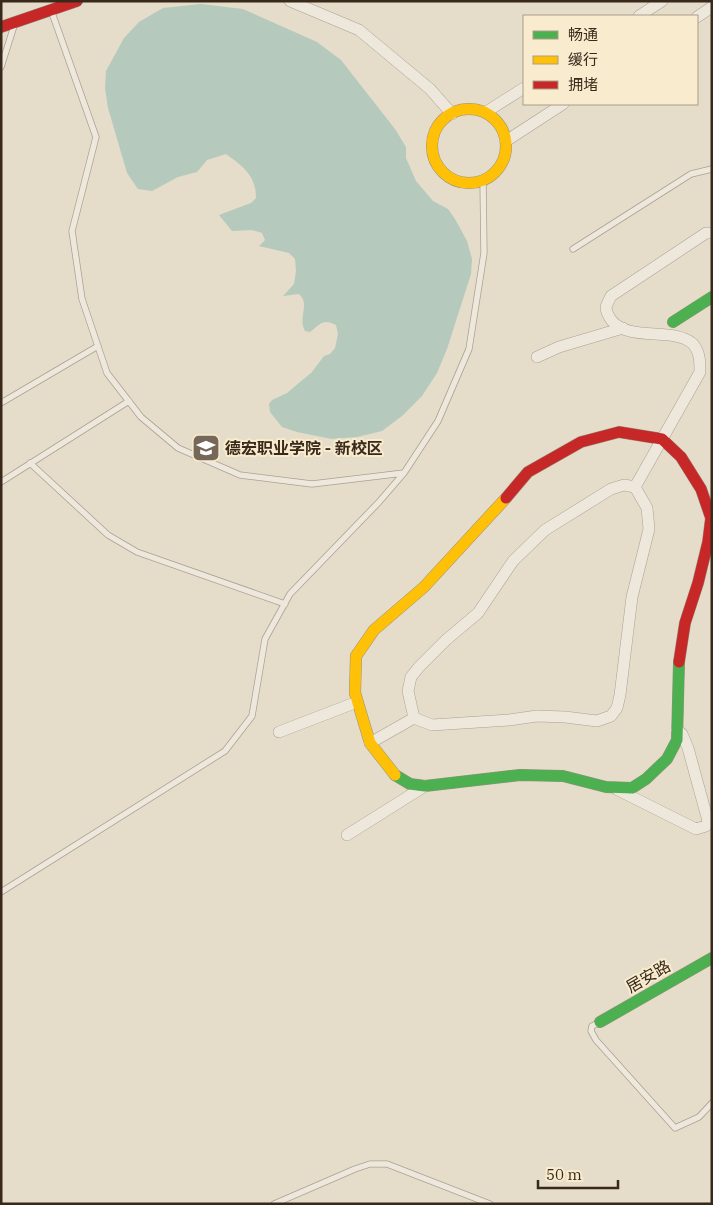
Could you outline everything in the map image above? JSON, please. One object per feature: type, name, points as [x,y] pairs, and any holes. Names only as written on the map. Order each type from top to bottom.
[{"type":"street","points":[[1,27],[77,1]]},
{"type":"street","points":[[290,1],[358,30],[430,89],[452,114]]},
{"type":"street","points":[[640,15],[662,1]]},
{"type":"street","points":[[698,16],[712,7]]},
{"type":"street","points":[[486,112],[523,89]]},
{"type":"street","points":[[506,141],[561,105]]},
{"type":"street","points":[[478,109],[486,112],[502,128],[506,141],[506,151],[502,163],[494,173],[483,180],[469,183],[456,180],[447,175],[438,166],[433,153],[433,140],[437,128],[445,118],[458,110],[478,109]]},
{"type":"street","points":[[635,487],[700,372],[699,355],[692,343],[679,337],[632,332],[616,325],[608,316],[606,308],[611,296],[706,233],[712,233]]},
{"type":"street","points":[[673,322],[712,297]]},
{"type":"street","points":[[537,358],[559,347],[623,328]]},
{"type":"street","points":[[619,432],[662,439],[681,457],[701,489],[711,518],[708,542],[686,624],[679,662],[677,740],[667,759],[646,779],[632,788],[606,787],[563,776],[520,775],[426,786],[410,784],[394,774],[370,743],[358,702],[355,693],[356,656],[374,630],[424,587],[473,532],[507,498],[528,472],[581,442],[619,432]]},
{"type":"street","points":[[624,485],[635,487],[647,508],[649,529],[632,597],[620,695],[617,708],[611,716],[597,721],[537,716],[509,720],[432,725],[414,718],[408,691],[412,677],[418,667],[478,613],[514,561],[545,530],[566,516],[611,489],[624,485]]},
{"type":"street","points":[[279,732],[358,702]]},
{"type":"street","points":[[370,743],[414,718]]},
{"type":"street","points":[[612,787],[696,829],[706,826],[708,821],[688,748],[682,734],[677,730]]},
{"type":"street","points":[[347,835],[426,786]]},
{"type":"street","name":"居安路","points":[[600,1022],[712,958]]},
{"type":"lane","points":[[51,9],[96,137],[72,231],[82,299],[107,373],[141,417],[178,448],[240,475],[312,484],[404,473]]},
{"type":"lane","points":[[1,67],[15,22]]},
{"type":"lane","points":[[573,249],[691,174],[712,168]]},
{"type":"lane","points":[[1,892],[225,751],[252,716],[265,638],[290,594],[379,502],[404,473],[438,421],[469,349],[484,253],[483,180]]},
{"type":"lane","points":[[1,403],[98,346]]},
{"type":"lane","points":[[1,482],[129,401]]},
{"type":"lane","points":[[30,463],[108,535],[137,552],[285,604]]},
{"type":"lane","points":[[600,1022],[592,1026],[591,1031],[596,1040],[675,1128],[699,1117],[712,1103]]},
{"type":"lane","points":[[274,1204],[370,1164],[387,1164],[490,1204]]},
{"type":"shaded area","points":[[201,4],[243,9],[317,42],[341,60],[395,129],[406,147],[406,158],[416,181],[433,201],[448,209],[467,241],[472,259],[471,274],[447,349],[437,373],[422,396],[402,416],[382,431],[357,437],[332,439],[282,427],[270,412],[269,404],[272,400],[287,393],[312,372],[324,356],[330,354],[335,348],[338,334],[336,325],[328,322],[319,324],[310,332],[305,331],[302,321],[304,302],[302,298],[299,294],[283,296],[294,284],[296,271],[295,259],[289,253],[259,246],[265,240],[262,233],[252,230],[232,231],[219,215],[251,203],[256,198],[254,184],[248,173],[226,154],[207,160],[197,172],[178,177],[152,191],[138,189],[127,173],[108,108],[105,88],[106,71],[124,38],[139,22],[163,8]]},
{"type":"traffic: fast","points":[[673,322],[712,297]]},
{"type":"traffic: fast","points":[[395,775],[410,784],[425,786],[520,775],[563,776],[606,787],[632,788],[646,779],[667,759],[677,740],[679,662]]},
{"type":"traffic: fast","points":[[600,1022],[712,958]]},
{"type":"traffic: slow","points":[[469,109],[483,112],[495,120],[503,132],[506,146],[503,160],[495,172],[483,180],[469,183],[455,180],[443,172],[435,160],[432,146],[435,132],[443,120],[455,112],[469,109]]},
{"type":"traffic: slow","points":[[395,775],[370,743],[355,693],[356,656],[374,630],[424,587],[506,498]]},
{"type":"traffic: jam","points":[[1,27],[77,1]]},
{"type":"traffic: jam","points":[[619,432],[662,439],[681,457],[701,489],[711,518],[708,542],[698,583],[685,623],[679,662]]},
{"type":"traffic: jam","points":[[506,498],[528,472],[581,442],[619,432]]},
{"type":"place","name":"德宏职业学院 - 新校区","points":[[206,448]]}]
